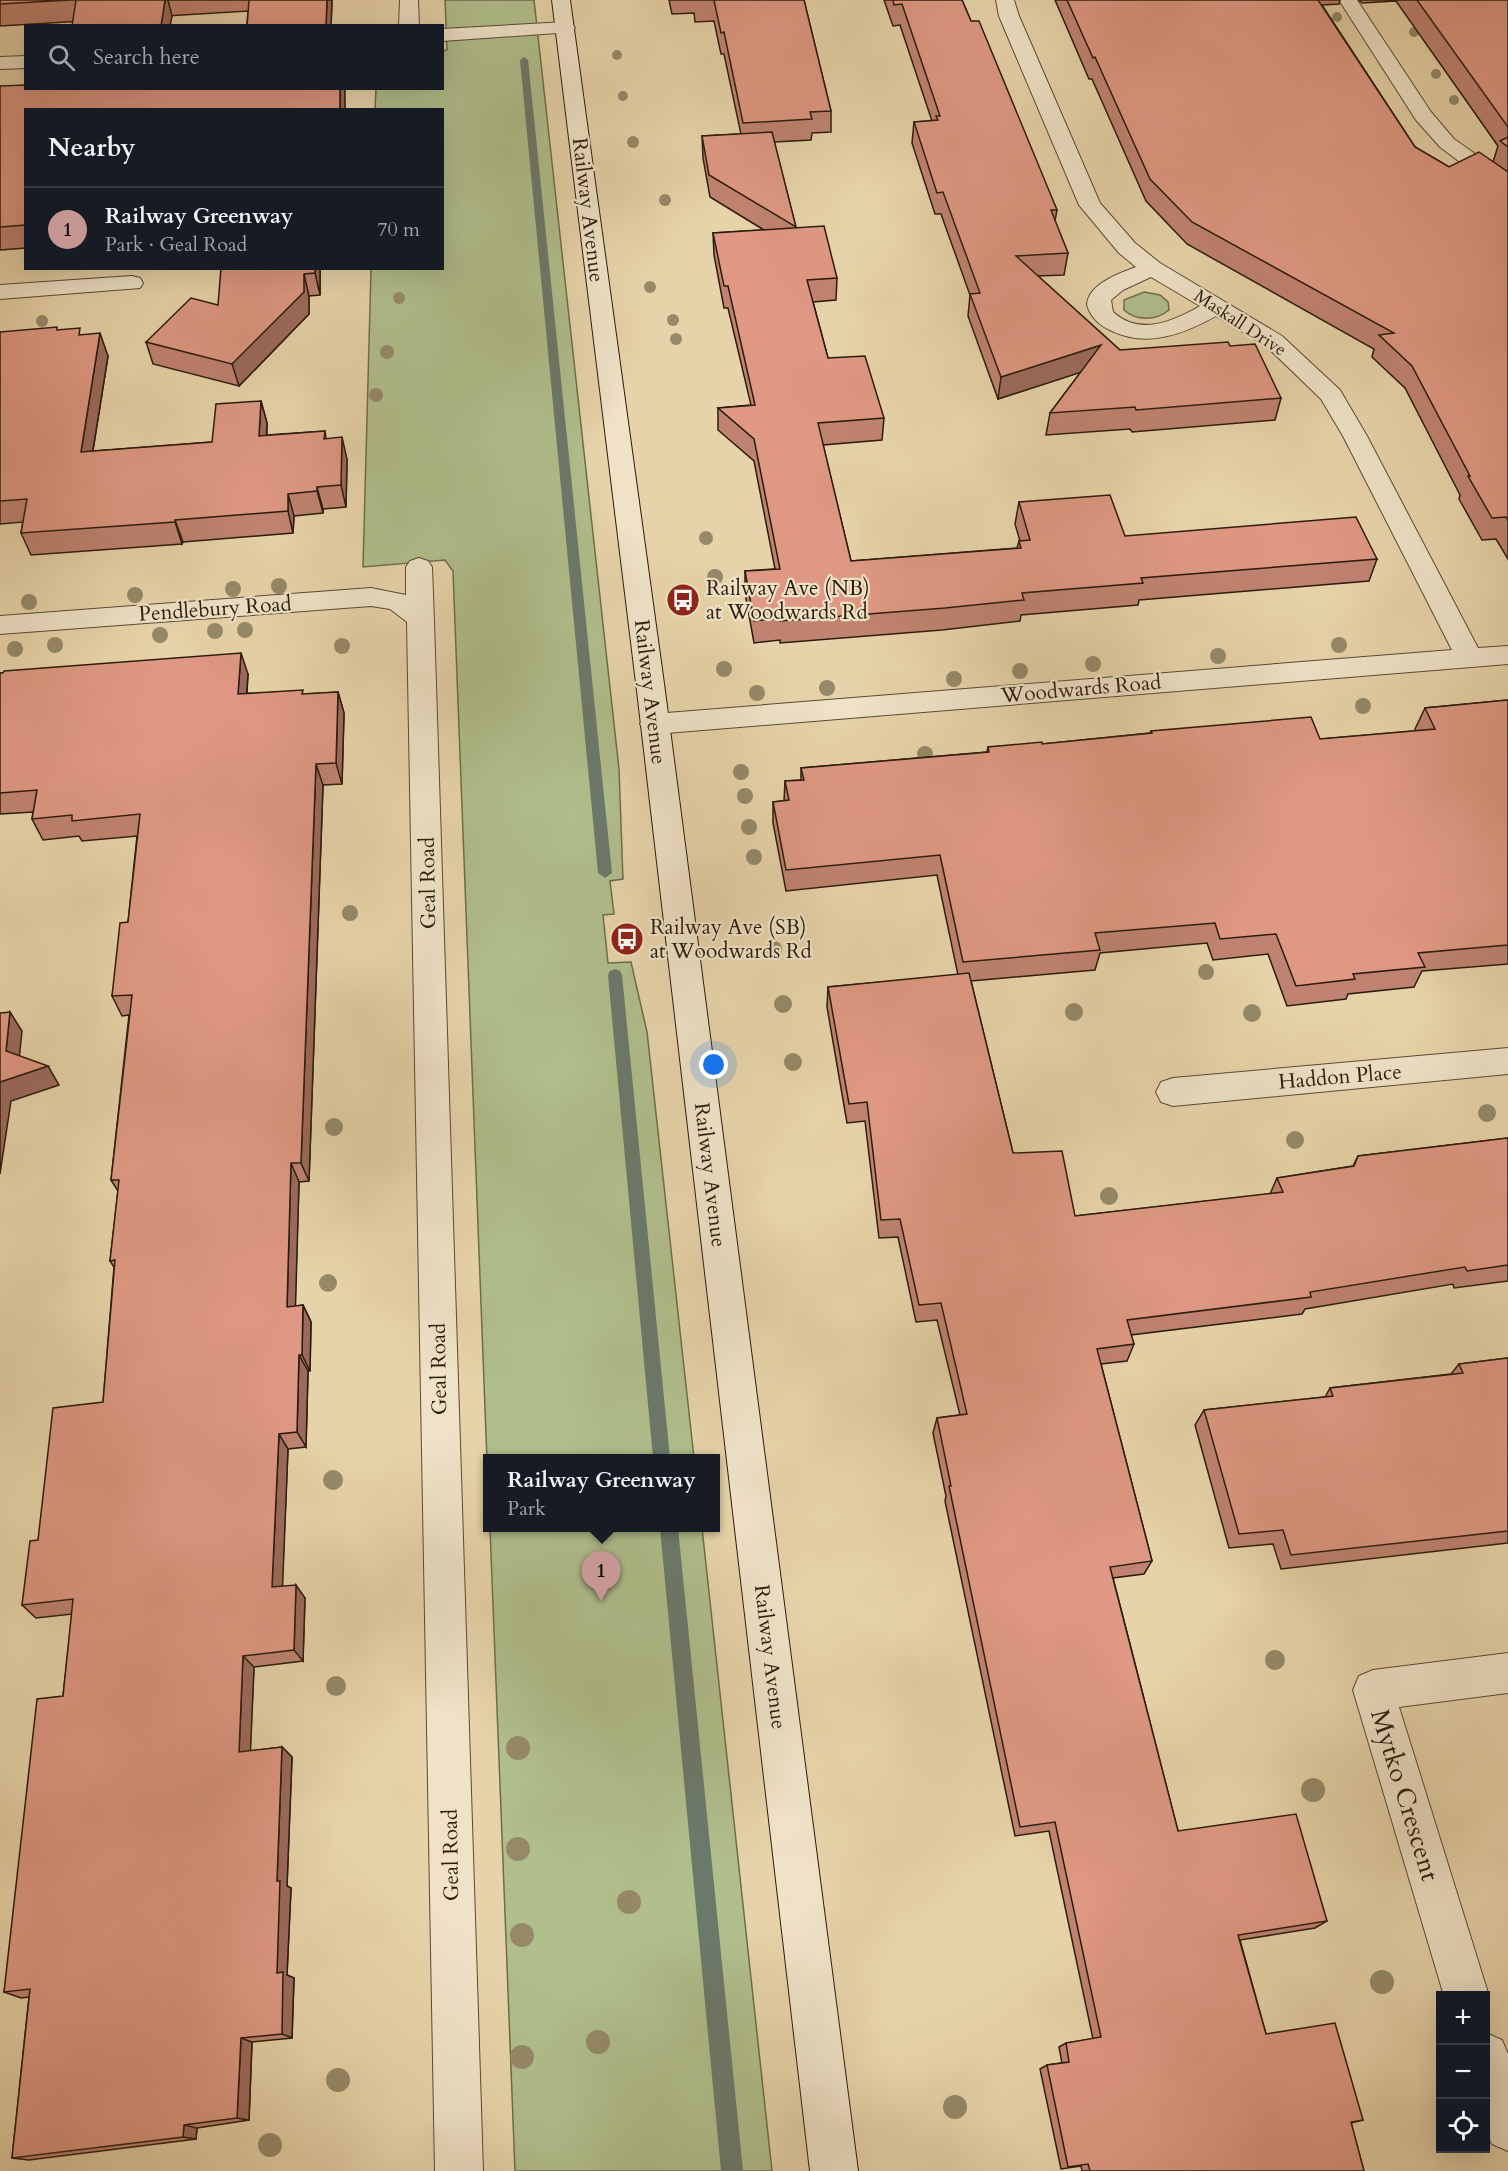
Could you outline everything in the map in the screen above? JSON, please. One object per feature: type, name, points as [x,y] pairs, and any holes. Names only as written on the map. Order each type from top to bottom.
[{"type":"street","points":[[408,0],[409,24]]},
{"type":"street","name":"Maskall Drive","points":[[1005,0],[1009,16],[1090,205],[1127,248],[1152,268],[1274,341],[1331,395],[1355,436],[1470,658]]},
{"type":"street","points":[[1348,0],[1423,116],[1447,143],[1508,187]]},
{"type":"street","points":[[444,35],[563,14]]},
{"type":"street","name":"Railway Avenue","points":[[563,14],[834,2171]]},
{"type":"street","points":[[0,63],[24,62]]},
{"type":"street","points":[[1152,268],[1114,285],[1103,293],[1098,301],[1099,309],[1105,318],[1129,330],[1159,332],[1184,324],[1216,307]]},
{"type":"street","points":[[0,292],[132,283]]},
{"type":"street","name":"Geal Road","points":[[419,567],[459,2171]]},
{"type":"street","name":"Pendlebury Road","points":[[0,625],[371,597],[388,598],[408,605],[421,621]]},
{"type":"street","name":"Woodwards Road","points":[[654,724],[1508,655]]},
{"type":"street","name":"Haddon Place","points":[[1173,1092],[1508,1061]]},
{"type":"street","name":"Mytko Crescent","points":[[1466,1991],[1373,1690],[1508,1673]]},
{"type":"street","points":[[1490,2072],[1508,2128]]},
{"type":"green space","points":[[445,0],[534,0],[619,769],[623,879],[610,881],[614,914],[603,915],[608,963],[631,962],[647,1032],[694,1454],[487,1454],[453,571],[445,560],[363,567],[371,270],[444,270],[444,108],[375,108],[376,90],[444,90],[444,51],[447,50]]},
{"type":"green space","points":[[1144,292],[1160,295],[1168,302],[1169,310],[1152,318],[1140,318],[1124,310],[1124,300]]},
{"type":"green space","points":[[490,1532],[702,1532],[772,2171],[515,2171]]},
{"type":"building","points":[[0,0],[70,0],[0,4]]},
{"type":"building","points":[[76,0],[165,0],[161,24],[72,24]]},
{"type":"building","points":[[249,0],[327,0],[326,24],[247,24]]},
{"type":"building","points":[[714,0],[804,0],[831,111],[810,112],[812,119],[743,123],[724,32],[721,33]]},
{"type":"building","points":[[893,0],[962,0],[971,21],[979,21],[1057,210],[1051,210],[1068,253],[1016,256],[1120,350],[1228,342],[1230,346],[1255,344],[1281,398],[1136,410],[1135,407],[1050,413],[1101,345],[1001,377],[970,294],[980,293],[943,192],[937,193],[914,122],[938,120],[936,116],[940,116],[902,4],[894,5]]},
{"type":"building","points":[[1067,0],[1318,0],[1415,147],[1449,167],[1479,152],[1508,172],[1508,520],[1506,517],[1492,518],[1412,366],[1379,335],[1394,333],[1192,222],[1150,179]]},
{"type":"building","points":[[1417,0],[1508,0],[1508,127]]},
{"type":"building","points":[[24,85],[24,90],[340,90],[340,108],[24,108],[24,225],[0,227],[0,86]]},
{"type":"building","points":[[772,132],[796,227],[709,175],[702,136]]},
{"type":"building","points":[[1508,137],[1508,147],[1500,141]]},
{"type":"building","points":[[824,226],[837,278],[807,280],[828,358],[865,356],[884,418],[818,423],[851,561],[1021,548],[1019,541],[1030,540],[1019,502],[1110,495],[1125,536],[1356,517],[1377,559],[1141,578],[1143,583],[1022,593],[1024,600],[945,608],[754,621],[745,571],[780,569],[754,439],[718,408],[755,405],[728,286],[724,286],[713,233]]},
{"type":"building","points":[[221,270],[315,270],[315,273],[304,274],[304,292],[232,364],[146,342],[191,298],[218,305]]},
{"type":"building","points":[[57,327],[57,330],[80,328],[79,335],[100,333],[81,452],[212,442],[216,404],[261,401],[259,436],[325,431],[324,439],[342,437],[341,485],[317,487],[317,491],[288,494],[288,511],[21,533],[27,499],[0,501],[0,332]]},
{"type":"building","points":[[241,653],[238,694],[303,690],[302,694],[338,692],[336,763],[316,764],[301,1163],[291,1163],[287,1307],[303,1305],[302,1355],[299,1355],[297,1432],[279,1434],[272,1587],[296,1585],[294,1650],[243,1656],[239,1752],[282,1747],[277,1881],[280,1881],[277,1973],[283,1972],[282,2034],[241,2038],[237,2118],[184,2125],[183,2137],[12,2158],[30,1989],[4,1992],[37,1699],[63,1696],[73,1599],[22,1605],[30,1541],[38,1540],[53,1408],[103,1402],[115,1260],[110,1261],[119,1180],[111,1180],[132,995],[112,996],[120,923],[128,922],[140,814],[72,821],[72,815],[32,819],[37,790],[0,793],[0,673]]},
{"type":"building","points":[[1508,700],[1508,945],[1418,953],[1425,967],[1353,974],[1355,979],[1296,986],[1276,934],[1220,939],[1215,923],[1095,933],[1100,950],[963,962],[940,855],[786,870],[773,802],[789,800],[785,781],[804,780],[801,768],[989,752],[988,747],[1042,742],[1042,744],[1152,733],[1151,731],[1311,717],[1320,739],[1435,729],[1425,708]]},
{"type":"building","points":[[969,973],[1013,1153],[1062,1151],[1075,1216],[1283,1192],[1277,1178],[1354,1166],[1358,1156],[1508,1138],[1508,1265],[1467,1271],[1465,1267],[1310,1292],[1311,1297],[1127,1320],[1134,1344],[1097,1349],[1152,1561],[1110,1567],[1178,1831],[1296,1814],[1327,1921],[1238,1935],[1266,2034],[1335,2023],[1363,2120],[1351,2122],[1364,2171],[1090,2171],[1088,2164],[1068,2167],[1047,2065],[1069,2062],[1066,2043],[1101,2037],[1055,1822],[1020,1827],[937,1418],[967,1414],[941,1303],[919,1305],[900,1219],[881,1220],[867,1102],[849,1104],[828,987]]},
{"type":"building","points":[[10,1012],[6,1051],[48,1066],[0,1082],[0,1013]]},
{"type":"building","points":[[1508,1358],[1508,1531],[1291,1555],[1283,1530],[1239,1534],[1204,1410],[1333,1396],[1330,1388],[1463,1373],[1459,1364]]},
{"type":"waterway","points":[[524,60],[605,873]]},
{"type":"waterway","points":[[615,975],[662,1454]]},
{"type":"waterway","points":[[669,1532],[732,2171]]},
{"type":"place","name":"Railway Ave (NB) at Woodwards Rd","points":[[683,600]]},
{"type":"place","name":"Railway Ave (SB) at Woodwards Rd","points":[[627,939]]},
{"type":"place","name":"Railway Greenway","points":[[601,1601]]}]
